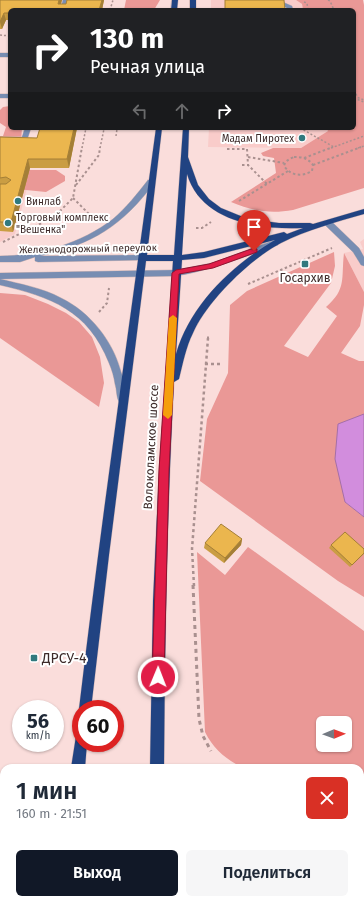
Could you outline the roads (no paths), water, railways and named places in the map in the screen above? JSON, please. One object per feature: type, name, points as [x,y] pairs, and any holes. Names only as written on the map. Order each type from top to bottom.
[{"type":"main road","points":[[86,700],[102,555],[123,412],[159,130]]},
{"type":"main road","name":"Волоколамское шоссе","points":[[157,764],[159,601],[164,470],[176,258],[186,130]]},
{"type":"main road","points":[[184,154],[195,187],[214,207],[223,213],[248,222],[264,225],[301,226],[326,223]]},
{"type":"main road","points":[[168,403],[182,348],[190,327],[199,313],[224,285],[248,262],[278,242],[308,229],[364,211]]},
{"type":"main road","name":"Железнодорожный переулок","points":[[142,258],[176,258],[204,255],[308,229]]},
{"type":"main road","points":[[78,764],[80,752]]},
{"type":"street","points":[[274,0],[290,8]]},
{"type":"street","points":[[0,139],[25,140],[28,130]]},
{"type":"street","points":[[14,259],[65,248],[98,233],[116,220],[151,182]]},
{"type":"street","points":[[326,223],[356,250],[364,264]]},
{"type":"street","points":[[0,276],[176,273],[210,267],[278,242]]},
{"type":"street","name":"Железнодорожный переулок","points":[[0,260],[142,258]]},
{"type":"street","points":[[0,282],[45,294],[59,300],[86,320],[99,336],[116,370],[122,391],[123,412]]},
{"type":"place","name":"Мадам Пиротех","points":[[302,138]]},
{"type":"place","name":"Винлаб","points":[[18,201]]},
{"type":"place","name":"Торговый комплекс \"Вешенка\"","points":[[8,223]]},
{"type":"place","name":"Госархив","points":[[305,264]]},
{"type":"place","name":"ДРСУ-4","points":[[34,658]]}]
